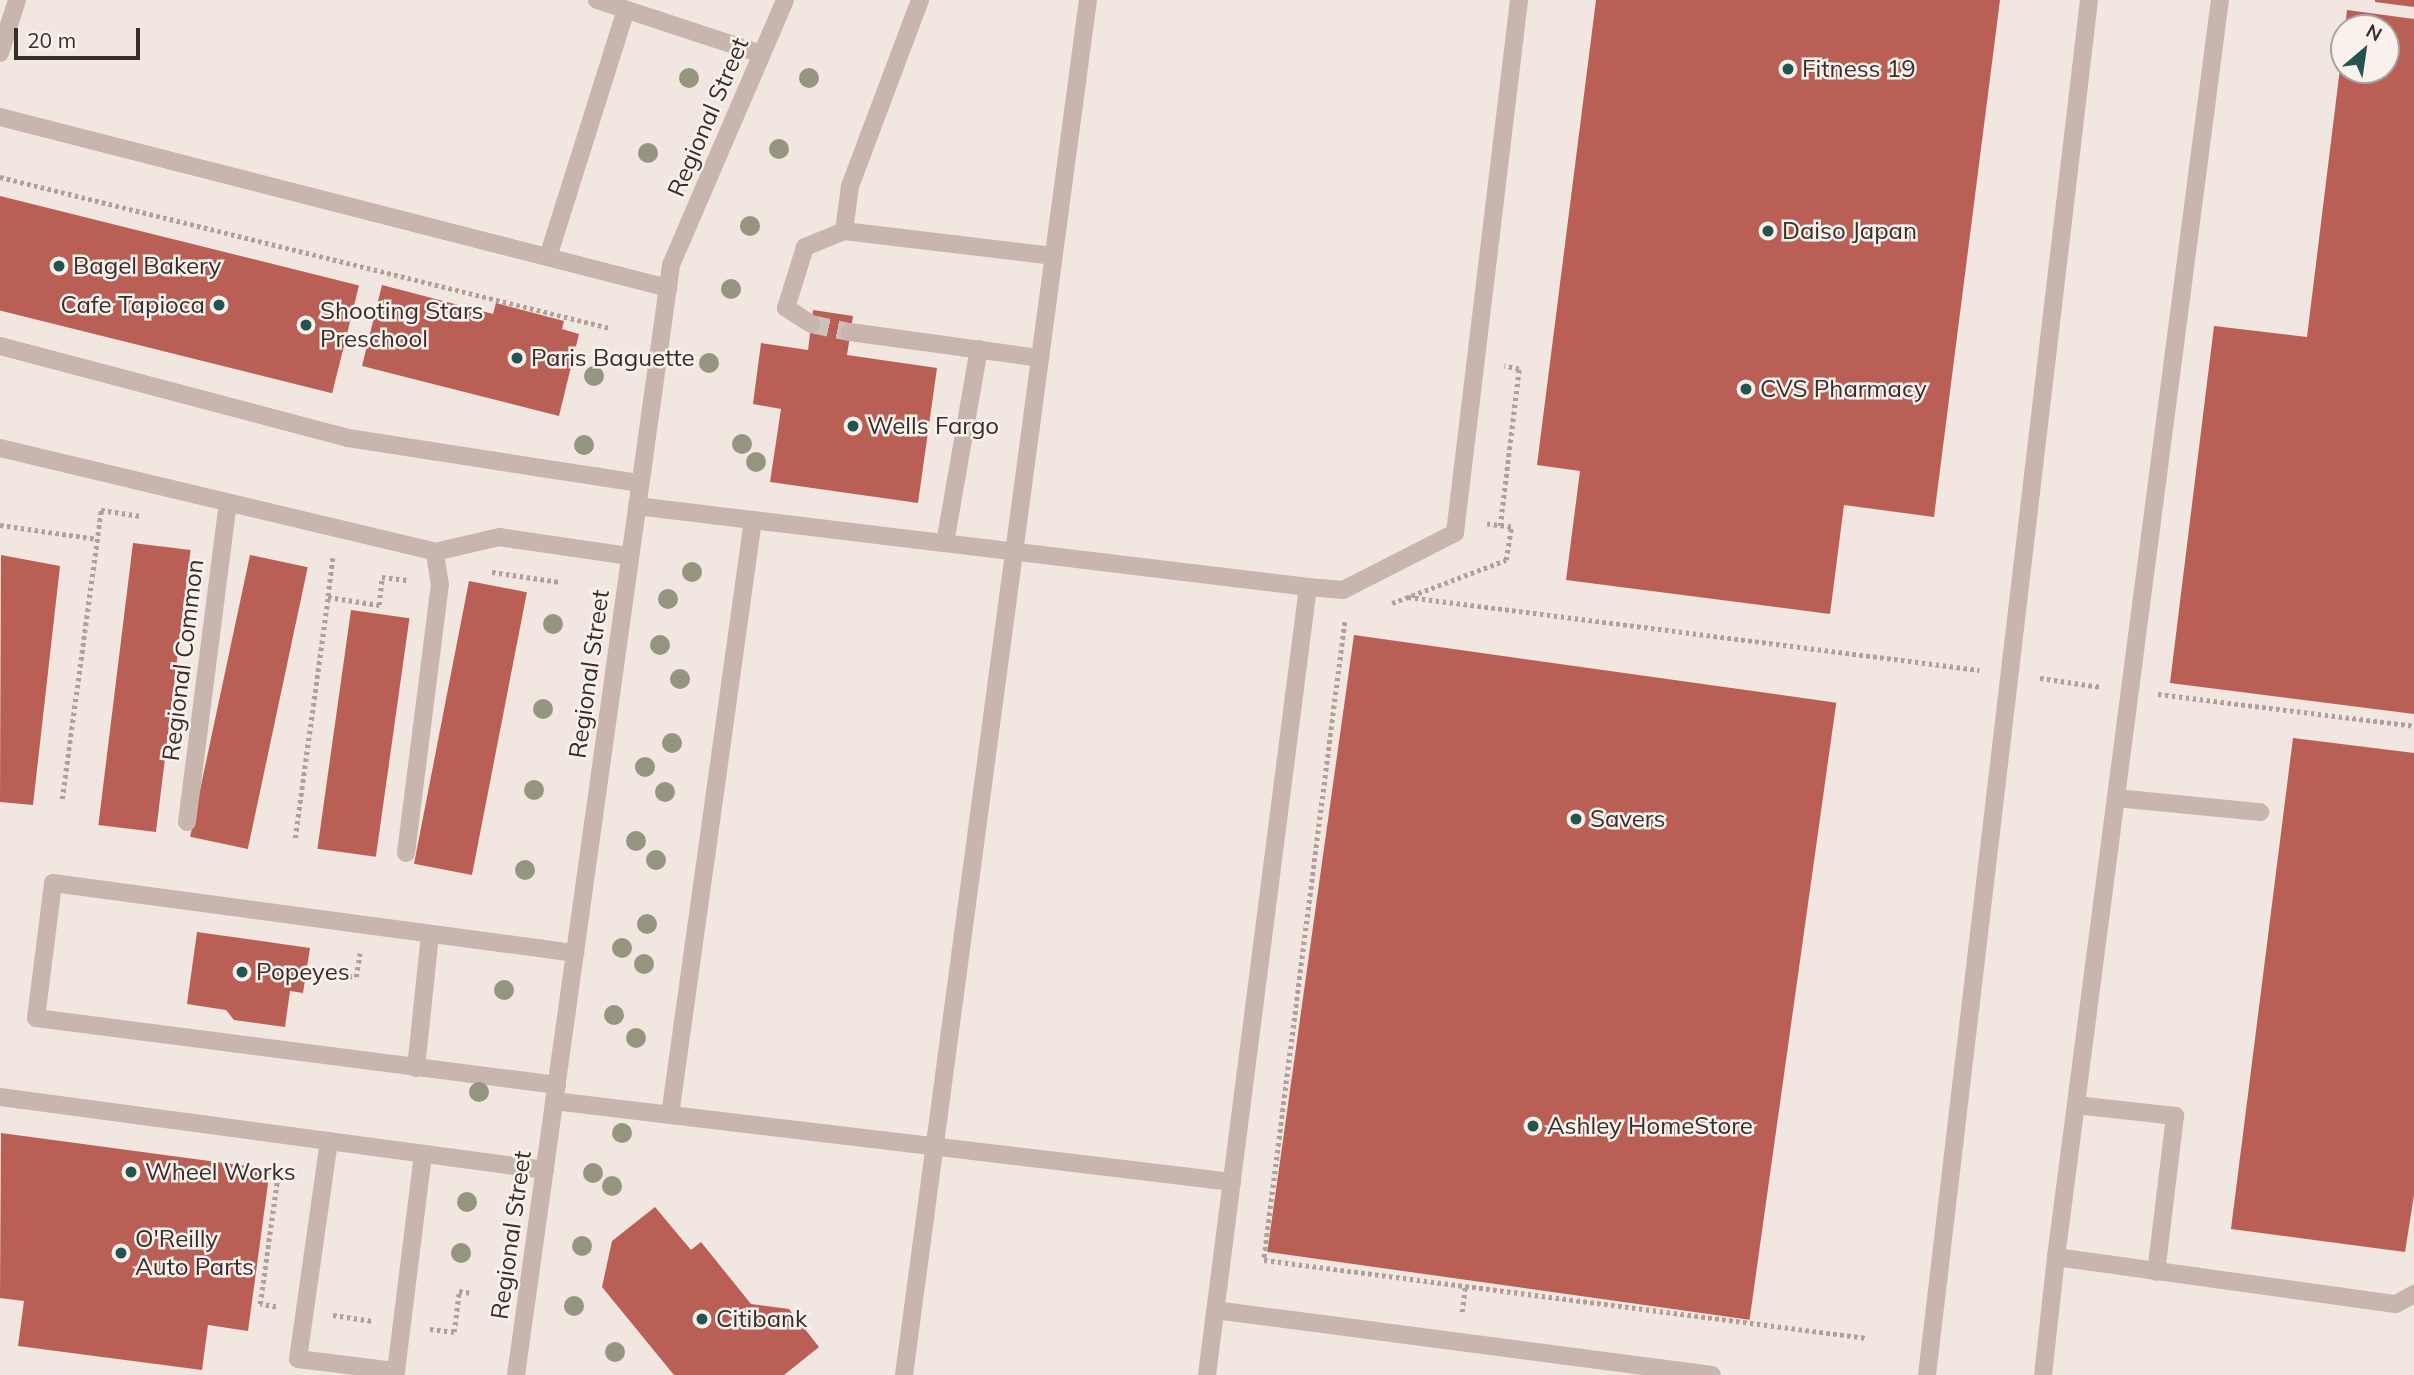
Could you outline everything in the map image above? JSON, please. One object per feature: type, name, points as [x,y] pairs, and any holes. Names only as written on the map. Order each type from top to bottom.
[{"type":"street","points":[[0,52],[17,0]]},
{"type":"street","points":[[597,0],[761,54]]},
{"type":"street","name":"Regional Street","points":[[516,1375],[671,265],[785,0]]},
{"type":"street","points":[[844,231],[853,175],[920,0]]},
{"type":"street","points":[[904,1375],[1088,0]]},
{"type":"street","points":[[637,506],[1343,590],[1455,533],[1519,0]]},
{"type":"street","points":[[1927,1375],[2089,0]]},
{"type":"street","points":[[2043,1375],[2056,1257],[2220,0]]},
{"type":"street","points":[[548,257],[626,10]]},
{"type":"street","points":[[0,117],[668,288]]},
{"type":"street","points":[[811,324],[786,307],[805,247],[844,231],[1054,256]]},
{"type":"street","points":[[850,332],[1040,358]]},
{"type":"street","points":[[0,346],[348,438],[640,483]]},
{"type":"street","points":[[945,543],[979,349]]},
{"type":"street","points":[[0,448],[228,503],[436,558],[499,537],[630,556]]},
{"type":"street","name":"Regional Common","points":[[187,822],[228,503]]},
{"type":"street","points":[[670,1115],[753,520]]},
{"type":"street","points":[[406,852],[440,585],[436,558]]},
{"type":"street","points":[[1206,1375],[1308,587]]},
{"type":"street","points":[[2116,797],[2260,812]]},
{"type":"street","points":[[575,953],[54,883],[36,1018],[415,1068],[670,1115],[1232,1182]]},
{"type":"street","points":[[415,1068],[430,934]]},
{"type":"street","points":[[0,1097],[545,1170]]},
{"type":"street","points":[[2076,1105],[2175,1116],[2156,1272]]},
{"type":"street","points":[[329,1141],[298,1359],[396,1371],[423,1154]]},
{"type":"street","points":[[2056,1257],[2396,1304],[2414,1294]]},
{"type":"street","points":[[1215,1310],[1712,1375]]},
{"type":"path","points":[[0,177],[610,328]]},
{"type":"path","points":[[62,799],[101,510],[156,518]]},
{"type":"path","points":[[1381,607],[1506,560],[1511,527],[1456,521]]},
{"type":"path","points":[[0,525],[97,539]]},
{"type":"path","points":[[295,838],[334,555],[320,553]]},
{"type":"path","points":[[436,558],[560,582]]},
{"type":"path","points":[[328,597],[379,605],[382,577],[440,585]]},
{"type":"path","points":[[1406,596],[2414,726]]},
{"type":"path","points":[[1355,618],[1342,624],[1264,1260],[1867,1339]]},
{"type":"building","points":[[1596,0],[2000,0],[1934,517],[1844,505],[1830,614],[1566,580],[1580,471],[1537,465]]},
{"type":"building","points":[[2375,0],[2414,0],[2414,7],[2375,2]]},
{"type":"building","points":[[2347,10],[2377,14],[2347,14]]},
{"type":"building","points":[[2400,17],[2414,19],[2414,714],[2170,683],[2214,326],[2307,337],[2338,84],[2400,84]]},
{"type":"building","points":[[0,196],[359,286],[332,393],[0,310]]},
{"type":"building","points":[[382,285],[493,314],[496,303],[564,321],[562,329],[579,334],[559,416],[362,366]]},
{"type":"building","points":[[813,310],[853,316],[847,355],[937,368],[918,503],[770,482],[781,409],[753,404],[761,343],[808,350]]},
{"type":"building","points":[[133,543],[191,550],[156,832],[98,825]]},
{"type":"building","points":[[1,555],[60,566],[33,805],[0,802]]},
{"type":"building","points":[[250,555],[308,567],[248,849],[190,837]]},
{"type":"building","points":[[469,581],[527,592],[472,875],[414,864]]},
{"type":"building","points":[[351,610],[409,618],[376,857],[317,849]]},
{"type":"building","points":[[1354,635],[1836,703],[1750,1320],[1267,1252]]},
{"type":"building","points":[[2293,738],[2414,753],[2414,1195],[2405,1252],[2231,1229]]},
{"type":"building","points":[[197,932],[310,948],[303,993],[290,991],[285,1027],[234,1020],[226,1010],[187,1004]]},
{"type":"building","points":[[1,1133],[270,1169],[248,1331],[208,1325],[202,1370],[18,1346],[24,1301],[0,1298]]},
{"type":"building","points":[[655,1207],[691,1250],[701,1242],[751,1304],[789,1309],[819,1347],[784,1375],[674,1375],[602,1287],[612,1241]]},
{"type":"tunnel","points":[[811,324],[850,332]]},
{"type":"place","name":"Fitness 19","points":[[1788,69]]},
{"type":"place","name":"Daiso Japan","points":[[1768,231]]},
{"type":"place","name":"Bagel Bakery","points":[[59,266]]},
{"type":"place","name":"Cafe Tapioca","points":[[219,305]]},
{"type":"place","name":"Shooting Stars Preschool","points":[[306,325]]},
{"type":"place","name":"Paris Baguette","points":[[517,358]]},
{"type":"place","name":"CVS Pharmacy","points":[[1746,389]]},
{"type":"place","name":"Wells Fargo","points":[[853,426]]},
{"type":"place","name":"Savers","points":[[1576,819]]},
{"type":"place","name":"Popeyes","points":[[242,972]]},
{"type":"place","name":"Ashley HomeStore","points":[[1533,1126]]},
{"type":"place","name":"Wheel Works","points":[[131,1172]]},
{"type":"place","name":"O'Reilly Auto Parts","points":[[121,1253]]},
{"type":"place","name":"Citibank","points":[[702,1319]]}]
